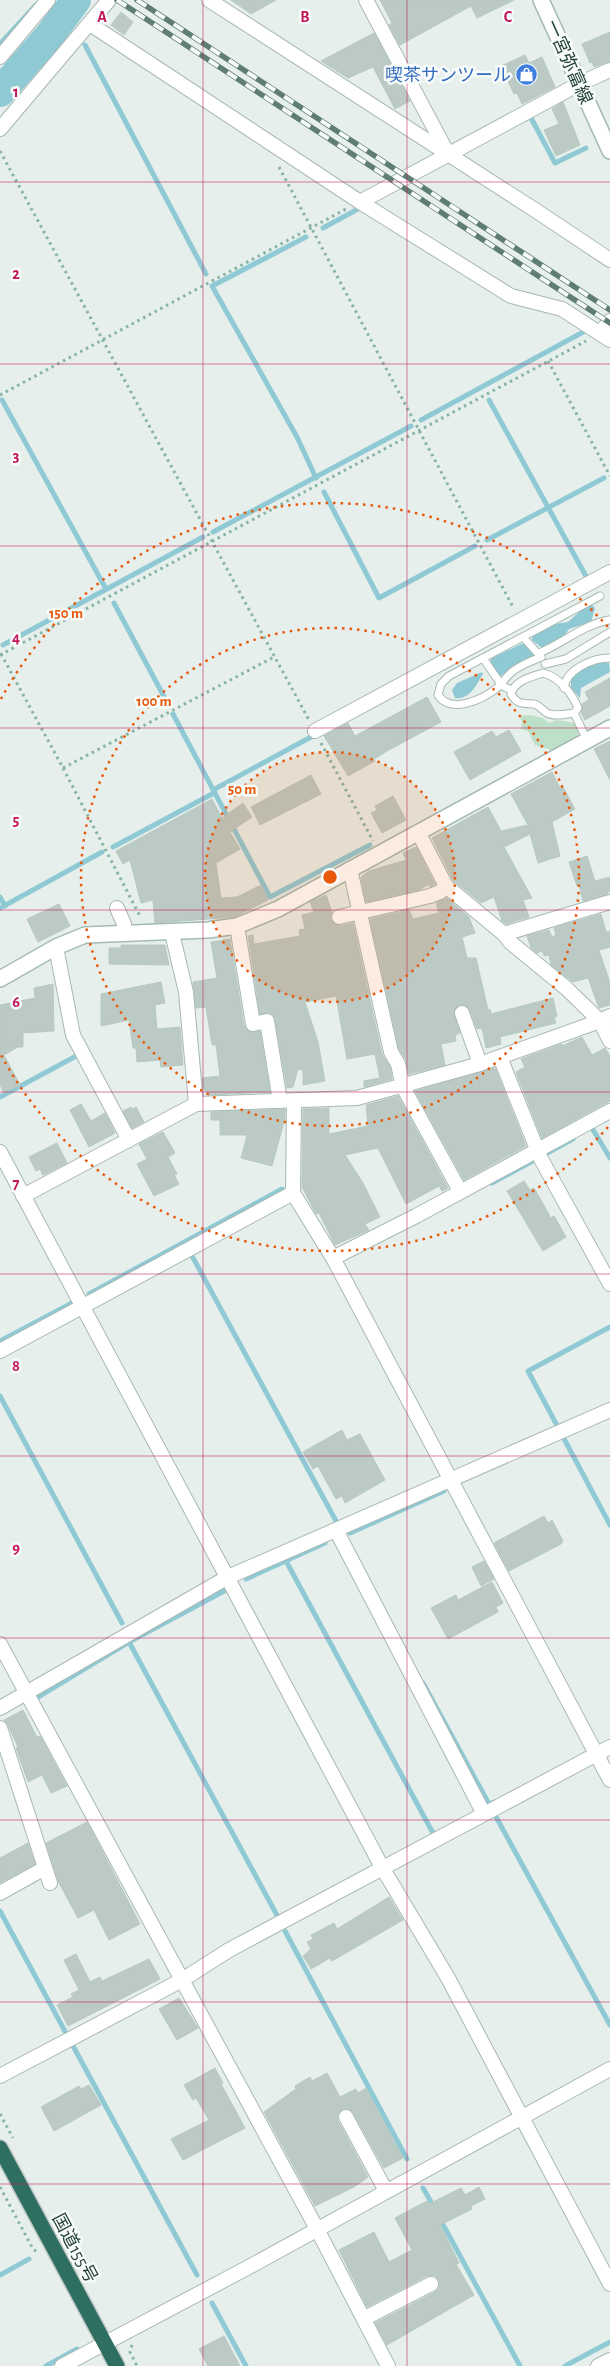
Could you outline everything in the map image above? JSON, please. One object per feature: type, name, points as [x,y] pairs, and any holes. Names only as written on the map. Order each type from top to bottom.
[{"type":"highway","name":"国道155号","points":[[0,2148],[117,2366]]},
{"type":"street","points":[[0,57],[48,0]]},
{"type":"street","points":[[0,129],[109,0]]},
{"type":"street","points":[[209,0],[610,260]]},
{"type":"street","points":[[366,0],[448,155]]},
{"type":"street","name":"一宮弥富線","points":[[541,0],[610,151]]},
{"type":"street","points":[[90,24],[360,202],[511,296],[562,309],[605,337],[610,321]]},
{"type":"street","points":[[360,202],[579,84],[610,70]]},
{"type":"street","points":[[315,731],[610,572]]},
{"type":"street","points":[[0,978],[56,947],[86,935],[146,932],[172,933],[237,926],[278,909],[610,728]]},
{"type":"street","points":[[418,832],[446,886],[504,934],[510,942],[605,1018],[610,1041]]},
{"type":"street","points":[[350,869],[391,1052],[398,1064],[403,1087],[460,1191]]},
{"type":"street","points":[[339,917],[430,896],[440,892],[446,886]]},
{"type":"street","points":[[504,934],[610,902]]},
{"type":"street","points":[[117,908],[124,924],[124,933]]},
{"type":"street","points":[[237,926],[252,1024],[267,1021],[287,1101],[293,1193],[333,1258],[610,1780]]},
{"type":"street","points":[[172,933],[186,992],[196,1104]]},
{"type":"street","points":[[56,947],[73,1035],[129,1140]]},
{"type":"street","points":[[462,1013],[480,1064]]},
{"type":"street","points":[[24,1196],[196,1104],[358,1098],[480,1064],[605,1018]]},
{"type":"street","points":[[500,1057],[538,1150],[610,1284]]},
{"type":"street","points":[[333,1258],[610,1111]]},
{"type":"street","points":[[0,1152],[383,1869],[448,1978],[520,2118],[610,2284]]},
{"type":"street","points":[[0,1351],[293,1193]]},
{"type":"street","points":[[0,1708],[28,1694],[173,1607],[228,1577],[610,1410]]},
{"type":"street","points":[[336,1530],[484,1814]]},
{"type":"street","points":[[0,1644],[365,2318],[388,2366]]},
{"type":"street","points":[[0,1728],[50,1883]]},
{"type":"street","points":[[0,2076],[182,1980],[229,1950],[610,1747]]},
{"type":"street","points":[[0,1893],[46,1868]]},
{"type":"street","points":[[62,2366],[610,2069]]},
{"type":"street","points":[[346,2117],[386,2191]]},
{"type":"street","points":[[365,2318],[431,2284]]},
{"type":"street","points":[[598,2366],[610,2360]]},
{"type":"lane","points":[[600,596],[444,680],[438,690],[442,700],[456,705],[463,705],[488,693],[513,671],[541,658],[578,630],[609,619]]},
{"type":"lane","points":[[520,620],[525,636],[541,658],[548,674]]},
{"type":"lane","points":[[541,658],[566,659],[610,632]]},
{"type":"lane","points":[[483,658],[500,684],[512,690]]},
{"type":"lane","points":[[564,688],[565,682],[579,668],[599,658],[610,658]]},
{"type":"lane","points":[[543,672],[564,688],[578,708],[574,713],[547,714],[535,704],[520,704],[510,694],[513,687],[521,681],[543,672]]},
{"type":"lane","points":[[574,713],[588,740]]},
{"type":"path","points":[[0,151],[212,540],[379,853]]},
{"type":"path","points":[[277,164],[520,620]]},
{"type":"path","points":[[0,395],[360,202]]},
{"type":"path","points":[[146,932],[140,914],[64,768],[0,654],[548,361],[605,337]]},
{"type":"path","points":[[548,361],[610,476]]},
{"type":"path","points":[[64,768],[274,657]]},
{"type":"path","points":[[0,2114],[14,2139]]},
{"type":"path","points":[[130,2352],[137,2366]]},
{"type":"green space","points":[[530,715],[543,718],[549,723],[557,720],[575,723],[578,728],[578,737],[568,745],[551,750],[535,745],[528,731],[521,729],[522,721],[518,716]]},
{"type":"water","points":[[587,605],[592,605],[595,608],[591,622],[569,629],[563,638],[542,648],[532,640],[532,636],[555,624],[568,622]]},
{"type":"water","points":[[521,644],[525,644],[536,656],[511,671],[498,676],[490,662],[492,658]]},
{"type":"water","points":[[596,662],[609,663],[610,672],[581,688],[580,698],[571,688],[571,679],[582,669]]},
{"type":"water","points":[[482,672],[483,674],[478,683],[469,694],[465,697],[455,698],[452,690],[457,683]]},
{"type":"building","points":[[231,0],[276,0],[251,14]]},
{"type":"building","points":[[380,0],[514,0],[477,18],[471,6],[400,45],[389,25],[392,23]]},
{"type":"building","points":[[121,12],[133,22],[124,35],[111,25]]},
{"type":"building","points":[[610,32],[610,61],[594,67],[592,62],[590,63],[582,44]]},
{"type":"building","points":[[374,33],[410,101],[395,109],[373,67],[348,78],[321,61]]},
{"type":"building","name":"喫茶サンツール","points":[[525,55],[529,63],[542,57],[555,87],[522,104],[517,93],[514,94],[501,66]]},
{"type":"building","points":[[563,102],[580,145],[556,156],[544,130],[559,124],[552,109]]},
{"type":"building","points":[[610,678],[610,706],[585,720],[581,712],[582,704],[589,700],[585,692]]},
{"type":"building","points":[[427,697],[441,722],[387,751],[374,759],[375,761],[348,776],[324,736],[348,723],[355,736]]},
{"type":"building","points":[[509,730],[521,751],[470,780],[454,752],[492,731],[496,737]]},
{"type":"building","points":[[610,741],[610,780],[594,749]]},
{"type":"building","points":[[552,772],[560,788],[563,787],[575,809],[552,822],[560,856],[538,863],[530,834],[504,847],[532,898],[523,900],[529,917],[506,924],[502,921],[494,897],[481,903],[453,880],[432,838],[488,807],[501,831],[528,825],[511,794]]},
{"type":"building","points":[[311,775],[321,794],[260,825],[251,807]]},
{"type":"building","points":[[393,796],[406,820],[382,833],[371,813],[377,810],[375,806]]},
{"type":"building","points":[[212,799],[222,818],[243,803],[252,817],[230,832],[240,849],[216,863],[221,898],[237,897],[261,885],[268,900],[235,917],[155,923],[153,900],[141,903],[130,860],[123,864],[116,851]]},
{"type":"building","points":[[416,847],[435,884],[430,887],[429,884],[419,890],[366,902],[361,877],[369,871],[406,860],[403,853]]},
{"type":"building","points":[[587,856],[595,881],[610,877],[610,891],[608,891],[608,894],[583,901],[579,885],[577,886],[569,862]]},
{"type":"building","points":[[326,895],[332,912],[330,918],[333,923],[340,926],[353,923],[382,1054],[390,1067],[392,1079],[364,1087],[364,1081],[380,1078],[375,1054],[347,1059],[336,996],[305,1002],[318,1042],[325,1081],[303,1085],[303,1070],[298,1069],[293,1087],[287,1088],[275,1019],[270,1013],[260,1014],[248,936],[253,935],[254,944],[300,936],[299,930],[305,929],[302,915],[314,912],[310,902]]},
{"type":"building","points":[[447,898],[469,917],[475,933],[462,937],[467,958],[476,958],[488,1010],[490,1009],[491,1014],[553,998],[557,1016],[554,1017],[556,1023],[500,1037],[501,1044],[486,1048],[482,1028],[477,1029],[470,1010],[464,1005],[459,1005],[453,1012],[460,1033],[455,1035],[456,1041],[441,1044],[445,1065],[409,1074],[406,1060],[399,1049],[370,919],[409,910],[413,919],[439,913],[436,903]]},
{"type":"building","points":[[59,904],[70,926],[38,942],[27,919]]},
{"type":"building","points":[[601,914],[606,932],[610,931],[610,947],[599,950],[610,983],[610,1005],[599,1008],[588,978],[573,982],[551,965],[549,955],[544,956],[542,951],[537,953],[531,948],[527,936],[549,930],[552,937],[556,935],[554,928]]},
{"type":"building","points":[[230,939],[244,1025],[250,1032],[260,1031],[270,1092],[208,1095],[203,1088],[202,1078],[220,1076],[216,1045],[212,1045],[206,1007],[196,1008],[193,982],[217,978],[211,942]]},
{"type":"building","points":[[121,945],[165,945],[169,965],[109,964],[109,948],[121,948]]},
{"type":"building","points":[[161,982],[165,1003],[155,1005],[157,1029],[180,1027],[183,1065],[161,1067],[160,1060],[137,1062],[136,1048],[133,1048],[129,1020],[101,1026],[101,994]]},
{"type":"building","points":[[53,984],[54,1031],[23,1033],[23,1047],[18,1047],[4,1055],[20,1085],[4,1093],[0,1085],[0,1005],[35,998],[34,988]]},
{"type":"building","points":[[582,1037],[592,1055],[605,1048],[610,1056],[610,1101],[542,1138],[516,1072],[525,1067],[521,1059],[562,1044],[562,1046]]},
{"type":"building","points":[[495,1068],[526,1146],[464,1180],[415,1091]]},
{"type":"building","points":[[398,1096],[448,1188],[442,1191],[439,1186],[406,1204],[378,1148],[345,1155],[363,1183],[380,1217],[365,1224],[369,1230],[335,1245],[319,1213],[316,1214],[302,1187],[303,1109],[329,1108],[329,1134],[368,1126],[366,1105]]},
{"type":"building","points":[[81,1104],[91,1121],[105,1113],[115,1133],[89,1147],[70,1110]]},
{"type":"building","points":[[131,1107],[132,1109],[136,1107],[144,1122],[132,1128],[123,1111]]},
{"type":"building","points":[[285,1109],[285,1118],[272,1166],[241,1158],[247,1135],[220,1135],[220,1120],[211,1120],[211,1112]]},
{"type":"building","points":[[163,1132],[175,1153],[168,1157],[177,1174],[174,1175],[179,1184],[154,1196],[137,1164],[147,1159],[139,1144]]},
{"type":"building","points":[[57,1143],[67,1163],[43,1175],[40,1169],[36,1171],[29,1157]]},
{"type":"building","points":[[524,1181],[530,1190],[534,1188],[551,1218],[554,1216],[566,1237],[543,1251],[507,1191]]},
{"type":"building","points":[[342,1430],[347,1440],[360,1434],[385,1480],[345,1503],[342,1496],[336,1499],[318,1466],[313,1469],[303,1452]]},
{"type":"building","points":[[544,1516],[548,1523],[552,1520],[563,1541],[561,1544],[509,1571],[494,1543]]},
{"type":"building","points":[[484,1561],[494,1579],[481,1586],[472,1567]]},
{"type":"building","points":[[492,1582],[503,1603],[496,1607],[498,1612],[448,1639],[431,1608],[456,1595],[458,1600]]},
{"type":"building","points":[[23,1710],[37,1737],[40,1736],[67,1786],[51,1793],[42,1775],[28,1782],[16,1748],[18,1747],[4,1720]]},
{"type":"building","points":[[87,1822],[140,1924],[109,1940],[94,1910],[78,1918],[59,1883],[46,1843]]},
{"type":"building","points":[[28,1843],[35,1864],[0,1883],[0,1858]]},
{"type":"building","points":[[389,1897],[403,1920],[332,1961],[330,1958],[311,1969],[303,1956],[311,1949],[307,1942],[313,1939],[311,1935],[334,1923],[337,1929]]},
{"type":"building","points":[[76,1954],[90,1982],[100,1977],[102,1981],[149,1959],[160,1979],[68,2026],[57,2005],[73,1997],[71,1994],[79,1990],[64,1960]]},
{"type":"building","points":[[179,1998],[198,2028],[177,2040],[159,2009]]},
{"type":"building","points":[[215,2068],[223,2083],[221,2084],[245,2128],[183,2160],[171,2139],[209,2120],[196,2098],[193,2100],[184,2085]]},
{"type":"building","points":[[327,2073],[340,2097],[356,2089],[358,2093],[366,2088],[403,2158],[384,2168],[353,2112],[347,2108],[341,2110],[337,2116],[338,2121],[368,2177],[354,2187],[315,2206],[264,2112],[296,2089],[295,2086],[310,2077],[312,2081]]},
{"type":"building","points":[[89,2085],[101,2105],[54,2131],[41,2107],[79,2086],[81,2089]]},
{"type":"building","points":[[479,2187],[485,2199],[471,2206],[472,2209],[440,2225],[459,2263],[456,2264],[474,2295],[387,2345],[375,2323],[435,2292],[439,2288],[439,2280],[435,2276],[427,2276],[367,2307],[339,2250],[374,2232],[389,2262],[412,2250],[395,2218],[427,2201],[429,2204],[461,2188],[465,2195]]},
{"type":"building","points":[[224,2336],[240,2366],[208,2366],[199,2349]]},
{"type":"waterway","points":[[0,92],[50,35],[76,0]]},
{"type":"waterway","points":[[0,44],[36,5]]},
{"type":"waterway","points":[[85,45],[206,274]]},
{"type":"waterway","points":[[526,119],[530,116],[555,163],[586,148]]},
{"type":"waterway","points":[[323,228],[358,209]]},
{"type":"waterway","points":[[306,237],[212,286],[297,437],[316,478]]},
{"type":"waterway","points":[[421,420],[585,331]]},
{"type":"waterway","points":[[2,400],[106,589]]},
{"type":"waterway","points":[[489,400],[587,578]]},
{"type":"waterway","points":[[213,532],[411,426]]},
{"type":"waterway","points":[[487,540],[604,478]]},
{"type":"waterway","points":[[324,492],[379,598],[475,546]]},
{"type":"waterway","points":[[3,645],[203,537]]},
{"type":"waterway","points":[[114,603],[169,706]]},
{"type":"waterway","points":[[173,714],[270,897],[370,845]]},
{"type":"waterway","points":[[213,790],[311,737]]},
{"type":"waterway","points":[[113,847],[214,793]]},
{"type":"waterway","points":[[0,908],[102,852]]},
{"type":"waterway","points":[[0,897],[5,906]]},
{"type":"waterway","points":[[0,1097],[78,1055]]},
{"type":"waterway","points":[[592,1128],[610,1158]]},
{"type":"waterway","points":[[492,1183],[573,1139]]},
{"type":"waterway","points":[[89,1294],[282,1189]]},
{"type":"waterway","points":[[191,1254],[336,1521]]},
{"type":"waterway","points":[[0,1341],[72,1303]]},
{"type":"waterway","points":[[610,1327],[528,1371],[610,1525]]},
{"type":"waterway","points":[[0,1396],[122,1623]]},
{"type":"waterway","points":[[350,1533],[444,1491]]},
{"type":"waterway","points":[[246,1579],[325,1543]]},
{"type":"waterway","points":[[286,1561],[434,1835]]},
{"type":"waterway","points":[[38,1697],[129,1642],[228,1589]]},
{"type":"waterway","points":[[129,1642],[279,1919]]},
{"type":"waterway","points":[[423,1683],[489,1804],[494,1802]]},
{"type":"waterway","points":[[495,1815],[610,2025]]},
{"type":"waterway","points":[[0,1911],[67,2035]]},
{"type":"waterway","points":[[285,1931],[407,2159]]},
{"type":"waterway","points":[[72,2044],[197,2275]]},
{"type":"waterway","points":[[423,2188],[434,2207]]},
{"type":"waterway","points":[[440,2219],[520,2366]]},
{"type":"waterway","points":[[0,2275],[29,2259]]},
{"type":"waterway","points":[[212,2303],[246,2366]]},
{"type":"waterway","points":[[565,2366],[610,2342]]},
{"type":"waterway","points":[[46,2366],[77,2349]]},
{"type":"railway","points":[[117,0],[610,323]]},
{"type":"railway","points":[[137,0],[610,310]]},
{"type":"place","name":"喫茶サンツール","points":[[527,75]]}]
